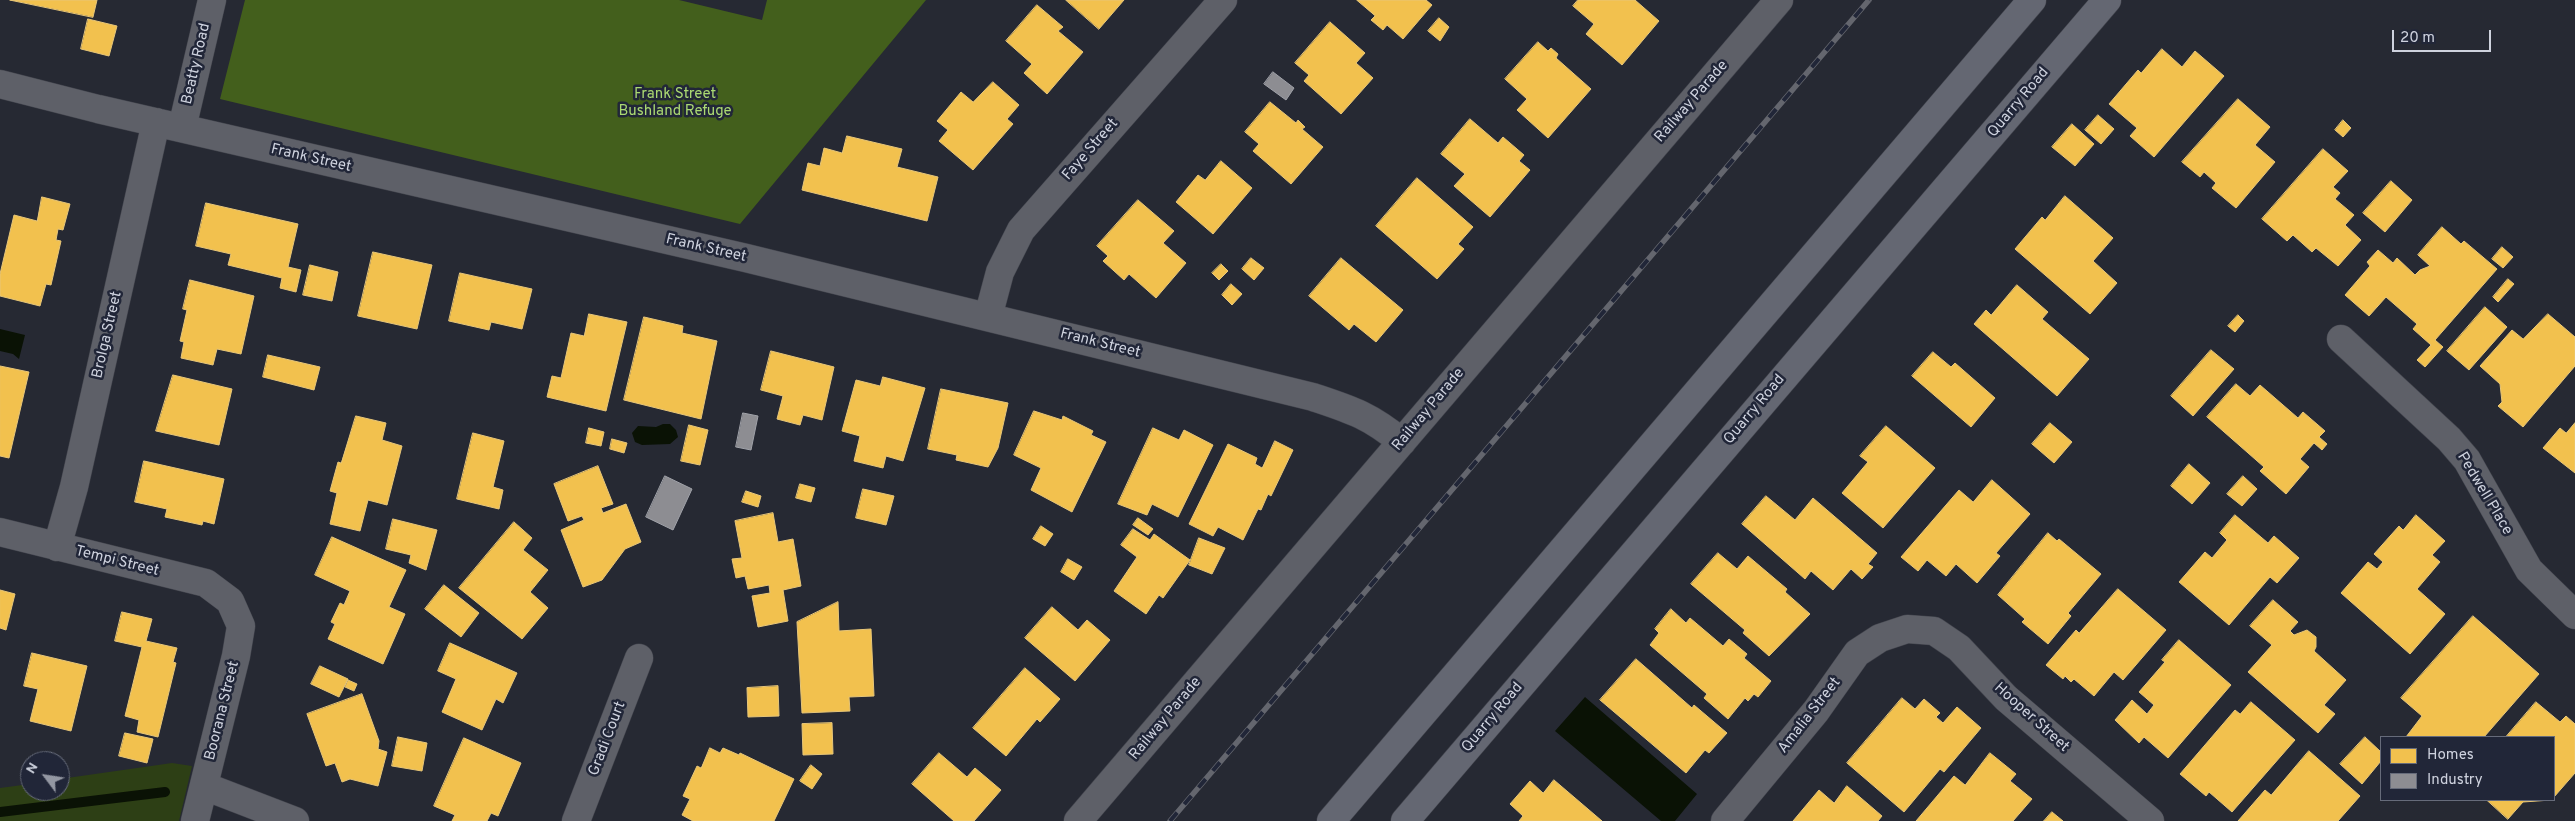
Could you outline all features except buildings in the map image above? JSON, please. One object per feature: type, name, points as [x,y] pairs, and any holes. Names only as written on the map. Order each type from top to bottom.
[{"type":"main road","points":[[1331,821],[2032,0]]},
{"type":"main road","name":"Quarry Road","points":[[1405,821],[2106,0]]},
{"type":"street","name":"Beatty Road","points":[[169,125],[212,0]]},
{"type":"street","name":"Faye Street","points":[[988,317],[1000,272],[1021,230],[1223,0]]},
{"type":"street","name":"Railway Parade","points":[[1078,821],[1779,0]]},
{"type":"street","name":"Frank Street","points":[[0,84],[98,110],[988,317],[1313,396],[1359,412],[1376,421],[1402,442]]},
{"type":"street","name":"Brolga Street","points":[[57,547],[169,125]]},
{"type":"street","name":"Pedwell Place","points":[[2342,339],[2449,438],[2467,460],[2529,570],[2575,615]]},
{"type":"street","name":"Tempi Street","points":[[0,532],[206,583],[230,601]]},
{"type":"street","name":"Boorana Street","points":[[195,821],[236,656],[241,626],[230,601]]},
{"type":"street","name":"Amalia Street","points":[[1726,821],[1816,712],[1857,654],[1880,638],[1907,629]]},
{"type":"street","name":"Hooper Street","points":[[1907,629],[1934,631],[1959,648],[2006,698],[2150,821]]},
{"type":"street","name":"Gradi Court","points":[[576,821],[639,658]]},
{"type":"street","points":[[204,786],[295,821]]},
{"type":"green space","name":"Frank Street Bushland Refuge","points":[[245,0],[679,0],[762,20],[767,0],[926,0],[740,224],[220,99]]},
{"type":"green space","points":[[172,763],[192,766],[179,821],[0,821],[0,788],[20,785],[20,801],[70,801],[70,778]]},
{"type":"shaded area","points":[[0,329],[25,335],[19,359],[13,354],[0,351]]},
{"type":"shaded area","points":[[670,424],[676,430],[678,437],[670,444],[642,445],[635,442],[632,433],[638,426],[656,427]]},
{"type":"shaded area","points":[[1585,697],[1697,794],[1675,821],[1661,821],[1555,731]]},
{"type":"waterway","points":[[0,812],[165,792]]},
{"type":"railway","points":[[1170,821],[1869,0]]}]
